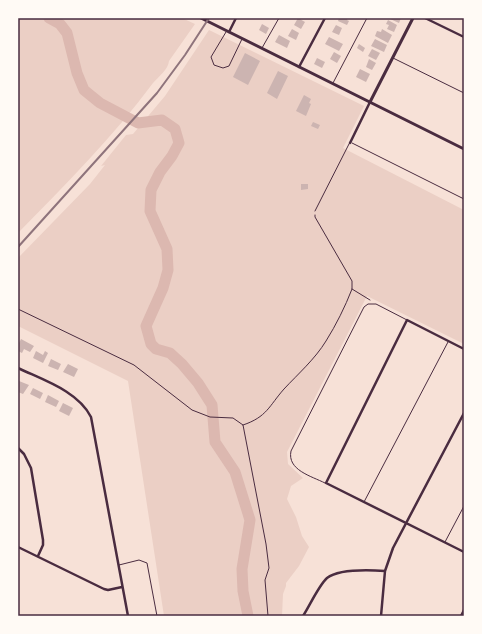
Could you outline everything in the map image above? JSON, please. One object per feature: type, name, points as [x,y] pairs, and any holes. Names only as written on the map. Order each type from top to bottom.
[{"type":"street","points":[[201,18],[464,149]]},
{"type":"street","points":[[228,31],[236,18]]},
{"type":"street","points":[[299,67],[325,18]]},
{"type":"street","points":[[350,143],[413,18]]},
{"type":"street","points":[[425,18],[464,37]]},
{"type":"street","points":[[464,349],[407,320],[326,483],[464,552]]},
{"type":"street","points":[[18,368],[68,393],[86,407],[89,412],[98,448],[128,616]]},
{"type":"street","points":[[381,616],[385,571],[393,548],[464,413]]},
{"type":"street","points":[[18,448],[28,461],[36,496],[43,540],[43,545],[38,556]]},
{"type":"street","points":[[18,547],[104,589],[108,590],[122,587]]},
{"type":"street","points":[[303,616],[326,579],[330,576],[355,570],[385,571]]},
{"type":"street","points":[[461,616],[464,610]]},
{"type":"lane","points":[[262,48],[279,18]]},
{"type":"lane","points":[[333,84],[367,18]]},
{"type":"lane","points":[[228,31],[211,57],[214,65],[222,68],[229,66],[242,38]]},
{"type":"lane","points":[[393,58],[464,93]]},
{"type":"lane","points":[[316,211],[350,143],[464,199]]},
{"type":"lane","points":[[326,483],[293,465],[290,457],[291,451],[364,307],[368,304],[376,304],[407,320]]},
{"type":"lane","points":[[364,503],[448,341]]},
{"type":"lane","points":[[445,543],[464,506]]},
{"type":"lane","points":[[118,565],[139,560],[147,563],[157,616]]},
{"type":"path","points":[[243,425],[262,416],[283,390],[313,358],[325,342],[352,289],[352,281],[315,217],[316,211]]},
{"type":"path","points":[[352,289],[376,304]]},
{"type":"path","points":[[18,309],[134,366],[192,410],[210,417],[233,418],[243,425],[266,544],[269,568],[265,580],[268,616]]},
{"type":"shaded area","points":[[18,18],[182,18],[195,24],[169,61],[165,70],[122,122],[18,233]]},
{"type":"shaded area","points":[[209,30],[364,106],[343,148],[464,210],[464,344],[367,296],[287,452],[288,464],[303,478],[291,486],[287,499],[296,517],[302,536],[309,547],[299,566],[286,583],[283,594],[282,616],[164,616],[128,381],[18,326],[18,258],[90,184],[105,165],[101,166],[126,135],[133,134],[165,96]]},
{"type":"building","points":[[298,18],[305,22],[301,29],[294,25]]},
{"type":"building","points":[[339,18],[348,18],[347,20],[349,21],[347,25],[338,21]]},
{"type":"building","points":[[388,18],[401,18],[399,23]]},
{"type":"building","points":[[388,20],[397,25],[394,32],[387,29],[389,25],[386,24]]},
{"type":"building","points":[[262,24],[269,28],[266,34],[259,30]]},
{"type":"building","points":[[336,25],[342,28],[339,35],[332,32]]},
{"type":"building","points":[[292,29],[299,33],[296,40],[288,36]]},
{"type":"building","points":[[382,29],[392,35],[388,43],[375,36],[377,31],[381,32]]},
{"type":"building","points":[[279,35],[290,41],[287,48],[275,42]]},
{"type":"building","points":[[329,37],[343,44],[339,51],[325,44]]},
{"type":"building","points":[[375,39],[387,45],[384,52],[371,46]]},
{"type":"building","points":[[359,44],[365,48],[363,52],[357,48]]},
{"type":"building","points":[[372,49],[380,53],[376,60],[368,56]]},
{"type":"building","points":[[334,52],[341,56],[337,63],[330,59]]},
{"type":"building","points":[[245,53],[260,61],[248,85],[233,77]]},
{"type":"building","points":[[317,58],[325,62],[322,68],[314,64]]},
{"type":"building","points":[[369,59],[376,63],[372,70],[366,67]]},
{"type":"building","points":[[360,69],[370,74],[366,82],[356,77]]},
{"type":"building","points":[[278,71],[288,76],[277,99],[267,93]]},
{"type":"building","points":[[304,95],[311,99],[309,103],[311,104],[306,116],[296,111]]},
{"type":"building","points":[[313,122],[320,125],[318,129],[311,126]]},
{"type":"building","points":[[301,184],[308,184],[308,189],[301,190]]},
{"type":"building","points":[[21,339],[34,346],[30,352],[24,349],[22,353],[18,351],[18,345]]},
{"type":"building","points":[[36,351],[43,355],[45,351],[48,353],[43,363],[33,358]]},
{"type":"building","points":[[51,359],[61,364],[58,370],[48,366]]},
{"type":"building","points":[[68,364],[78,369],[74,377],[63,372]]},
{"type":"building","points":[[19,381],[29,385],[23,394],[18,392]]},
{"type":"building","points":[[33,388],[43,393],[40,399],[30,394]]},
{"type":"building","points":[[48,395],[59,401],[56,407],[45,402]]},
{"type":"building","points":[[63,403],[73,408],[69,416],[59,411]]},
{"type":"waterway","points":[[49,18],[60,24],[67,33],[77,73],[84,90],[100,103],[138,123],[162,120],[175,129],[179,143],[172,156],[160,172],[151,190],[150,211],[167,249],[168,270],[163,288],[146,326],[151,344],[156,349],[170,353],[182,364],[198,383],[212,405],[215,442],[235,472],[250,520],[242,569],[243,591],[248,616]]},
{"type":"railway","points":[[18,247],[157,93],[185,55],[209,18]]}]
